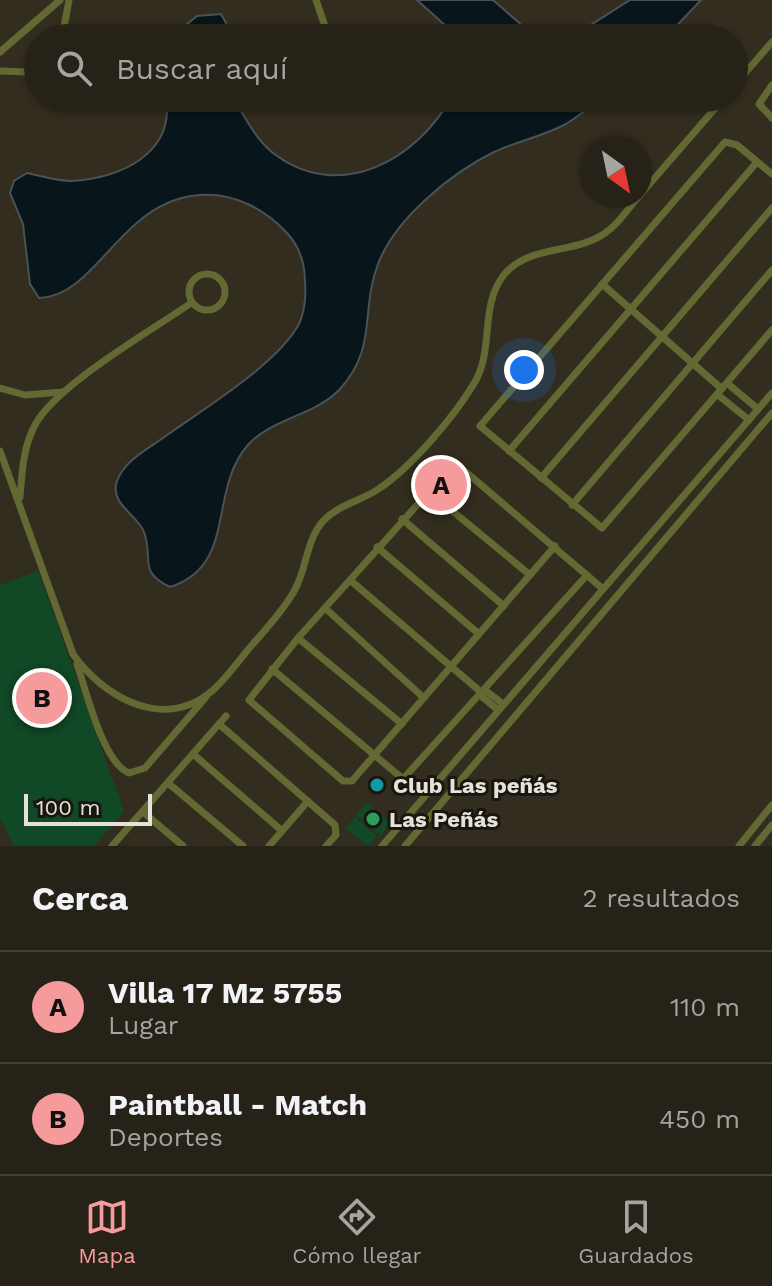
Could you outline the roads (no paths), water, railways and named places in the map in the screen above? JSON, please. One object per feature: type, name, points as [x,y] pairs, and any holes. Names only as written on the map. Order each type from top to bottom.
[{"type":"street","points":[[32,24],[60,0]]},
{"type":"street","points":[[65,24],[69,0]]},
{"type":"street","points":[[316,0],[324,24]]},
{"type":"street","points":[[0,52],[24,31]]},
{"type":"street","points":[[748,70],[772,42]]},
{"type":"street","points":[[0,71],[24,72]]},
{"type":"street","points":[[772,85],[759,104],[772,118]]},
{"type":"street","points":[[652,182],[712,112]]},
{"type":"street","points":[[772,174],[737,145],[725,142],[482,422],[483,432],[598,527],[605,526],[772,330]]},
{"type":"street","points":[[509,451],[757,162]]},
{"type":"street","points":[[0,451],[103,738],[115,764],[129,773],[145,768],[295,591],[307,551],[321,524],[333,512],[379,490],[397,474],[475,384],[485,356],[489,306],[505,274],[528,258],[603,235],[629,208]]},
{"type":"street","points":[[541,478],[772,208]]},
{"type":"street","points":[[572,505],[772,270]]},
{"type":"street","points":[[201,275],[211,275],[224,285],[219,306],[204,311],[191,303],[189,287],[201,275]]},
{"type":"street","points":[[602,284],[694,362],[723,389],[749,420]]},
{"type":"street","points":[[20,500],[29,439],[36,422],[63,392],[191,303]]},
{"type":"street","points":[[0,388],[25,395],[63,392]]},
{"type":"street","points":[[723,389],[758,409]]},
{"type":"street","points":[[382,846],[772,393]]},
{"type":"street","points":[[393,834],[406,845],[772,413]]},
{"type":"street","points":[[555,546],[352,781],[343,781],[262,713],[249,697],[427,490],[453,465],[460,467],[555,546],[603,589]]},
{"type":"street","points":[[427,490],[530,575]]},
{"type":"street","points":[[402,519],[504,606]]},
{"type":"street","points":[[377,547],[479,634]]},
{"type":"street","points":[[272,669],[398,777],[408,777],[587,575]]},
{"type":"street","points":[[350,580],[501,707]]},
{"type":"street","points":[[611,581],[623,592]]},
{"type":"street","points":[[325,608],[424,698]]},
{"type":"street","points":[[298,638],[402,724]]},
{"type":"street","points":[[73,654],[98,684],[130,704],[171,707],[210,693]]},
{"type":"street","points":[[115,845],[226,716]]},
{"type":"street","points":[[219,724],[335,825],[336,835],[326,846]]},
{"type":"street","points":[[193,754],[281,830]]},
{"type":"street","points":[[168,783],[243,846]]},
{"type":"street","points":[[269,846],[308,801]]},
{"type":"street","points":[[739,846],[772,805]]},
{"type":"street","points":[[143,812],[183,846]]},
{"type":"street","points":[[755,846],[772,825]]},
{"type":"place","name":"Villa 17 Mz 5755","points":[[441,485]]},
{"type":"place","name":"Paintball - Match","points":[[42,698]]},
{"type":"place","name":"Club Las peñás","points":[[377,785]]},
{"type":"place","name":"Las Peñás","points":[[373,819]]}]
